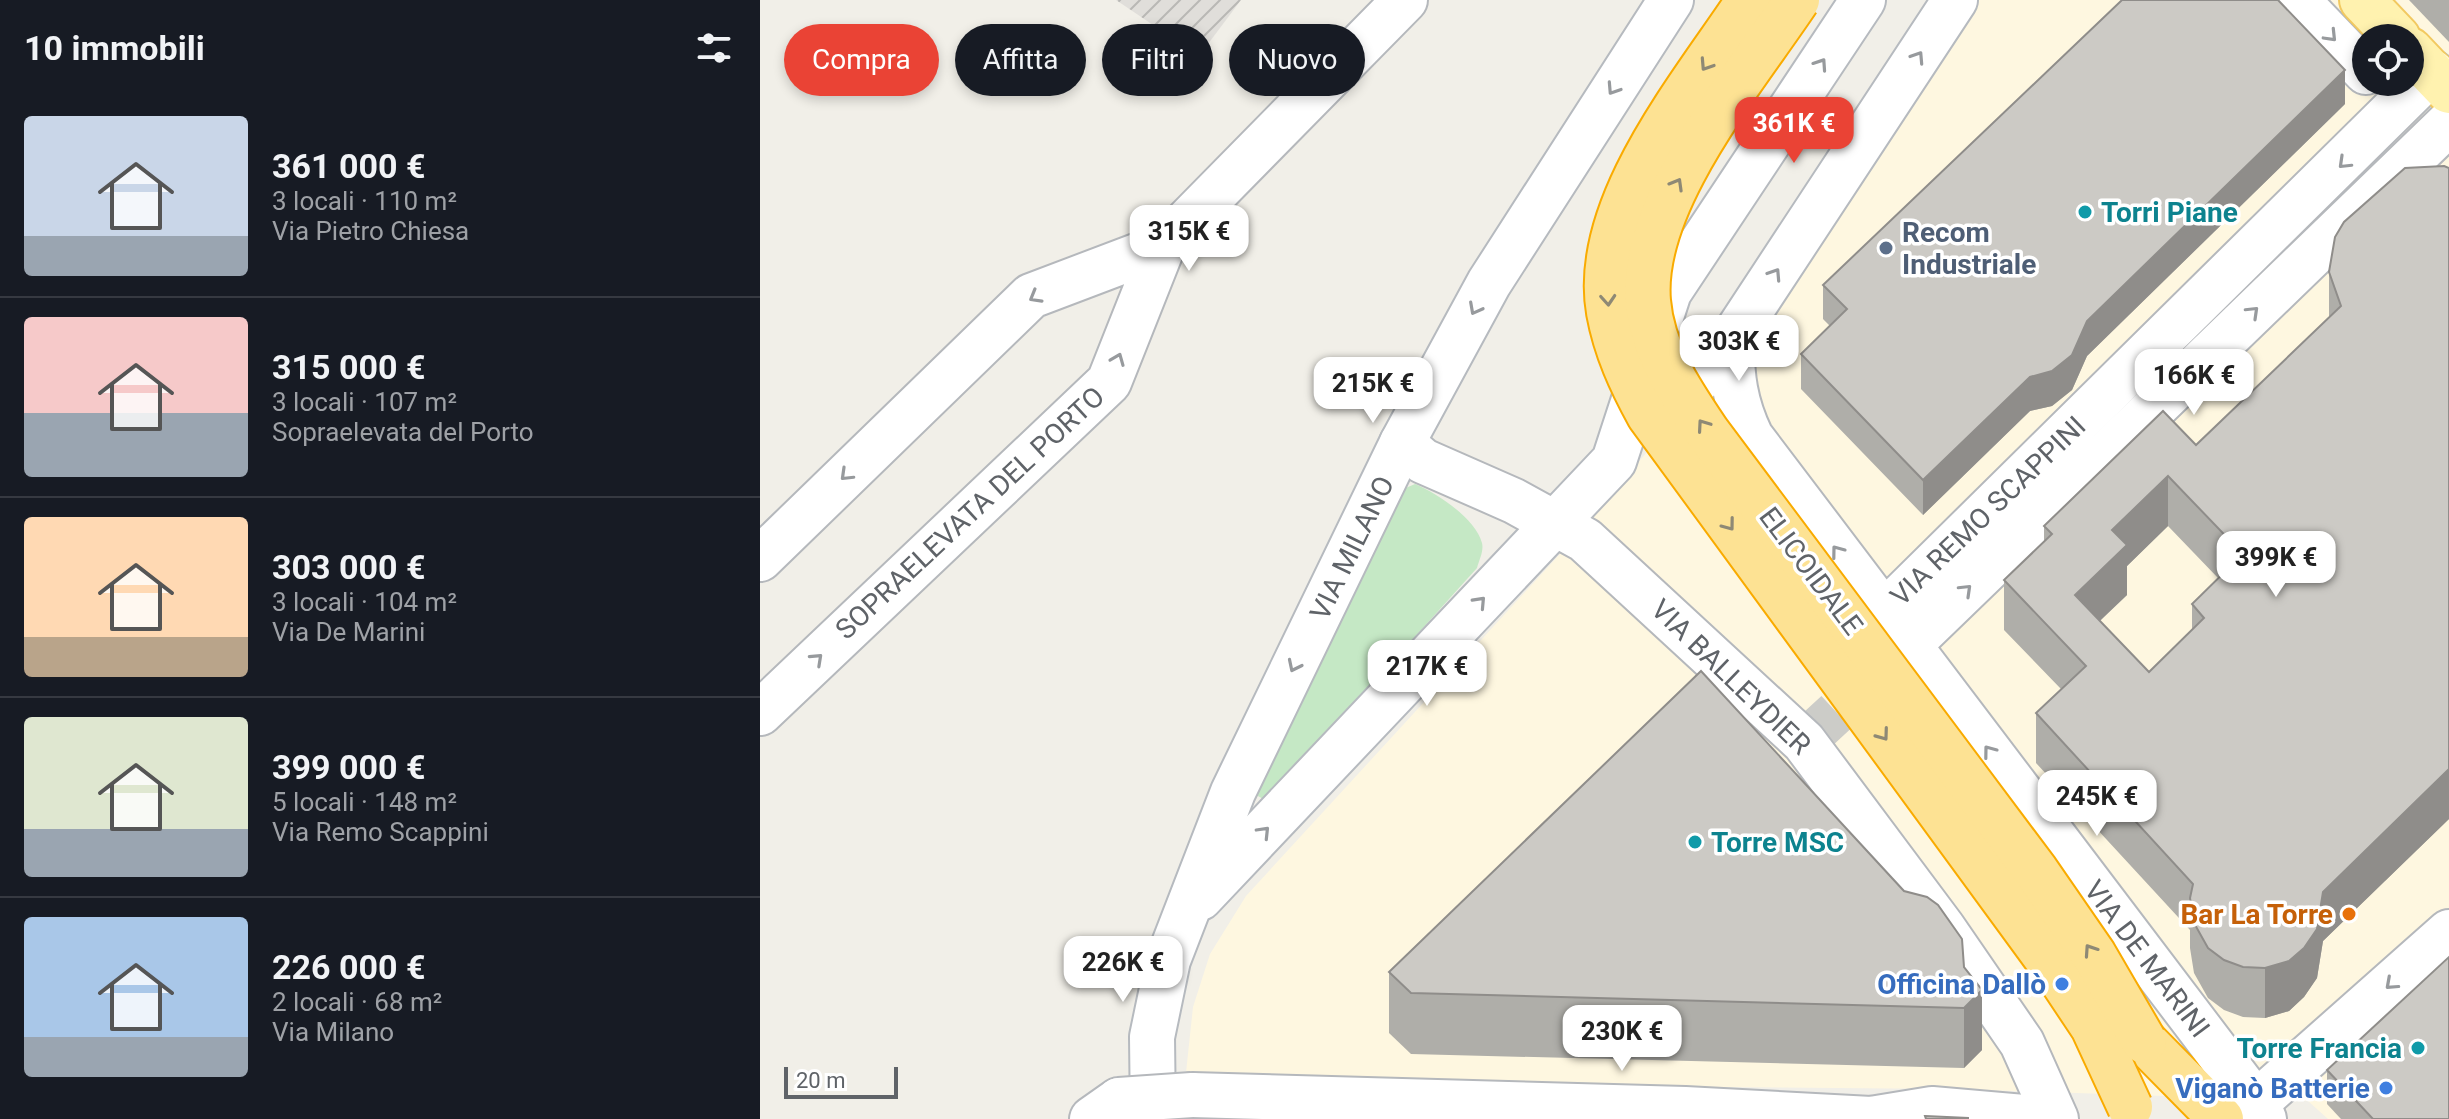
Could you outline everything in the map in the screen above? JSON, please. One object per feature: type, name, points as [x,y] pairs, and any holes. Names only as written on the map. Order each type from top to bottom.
[{"type":"highway","name":"ELICOIDALE","points":[[1749,0],[1630,186],[1612,235],[1607,272],[1608,310],[1616,344],[1649,415],[2053,967],[2093,1027],[2134,1115]]},
{"type":"highway","name":"ELICOIDALE","points":[[1797,0],[1694,155],[1664,208],[1649,255],[1648,302],[1655,336],[1675,383],[1708,433],[2036,871],[2094,955],[2144,1041],[2178,1119]]},
{"type":"highway","points":[[2053,967],[2144,1041],[2251,1116]]},
{"type":"main road","points":[[2362,0],[2385,24]]},
{"type":"street","name":"SOPRAELEVATA DEL PORTO","points":[[760,713],[1109,382],[1163,246],[1405,0]]},
{"type":"street","name":"VIA MILANO","points":[[1121,1113],[1152,1037],[1168,960],[1233,792],[1402,443],[1489,283],[1671,0]]},
{"type":"street","name":"VIA MILANO","points":[[1190,909],[1614,461],[1669,292],[1863,0]]},
{"type":"street","points":[[1694,385],[1732,339],[1955,0]]},
{"type":"street","points":[[2297,0],[2352,57]]},
{"type":"street","name":"VIA REMO SCAPPINI","points":[[1897,629],[2384,96]]},
{"type":"street","points":[[2388,96],[2443,141]]},
{"type":"street","name":"VIA REMO SCAPPINI","points":[[1897,629],[2443,141]]},
{"type":"street","name":"SOPRAELEVATA DEL PORTO","points":[[760,559],[1031,296],[1163,246]]},
{"type":"street","name":"VIA DE MARINI","points":[[1732,339],[1731,374],[1738,410],[1751,437],[1897,629],[2251,1116]]},
{"type":"street","name":"VIA BALLEYDIER","points":[[1402,443],[1423,461],[1585,540],[1804,742],[1943,928],[2022,1043],[2056,1119]]},
{"type":"street","points":[[2251,1116],[2449,932]]},
{"type":"street","points":[[1121,1113],[1192,1095],[1685,1109],[1871,1119],[1932,1109],[2047,1119]]},
{"type":"shaded area","points":[[1116,0],[1241,0],[1213,37],[1213,24],[1152,24]]},
{"type":"shaded area","points":[[1978,0],[2449,0],[2449,1119],[2328,1119],[2308,1101],[1955,1089],[1185,1082],[1193,1007],[1210,954],[1246,896],[1560,554],[1775,302]]},
{"type":"green space","points":[[1415,484],[1444,500],[1472,525],[1482,546],[1477,568],[1267,801],[1256,795],[1401,490]]},
{"type":"building","name":"Torri Piane","points":[[2122,0],[2278,0],[2345,70],[2087,321],[2072,355],[2052,371],[2030,377],[1923,480],[1801,354],[1847,309],[1823,285]]},
{"type":"building","points":[[2405,168],[2449,168],[2449,769],[2323,892],[2317,929],[2304,948],[2289,961],[2265,968],[2243,967],[2224,960],[2208,948],[2194,923],[2190,898],[2193,884],[2036,713],[2086,666],[2004,580],[2052,534],[2044,526],[2163,411],[2196,445],[2341,306],[2329,272],[2335,237],[2344,222]],"holes":[[[2168,476],[2243,554],[2192,604],[2204,618],[2149,672],[2075,595],[2127,545],[2112,530]]]},
{"type":"building","name":"Torre MSC","points":[[1701,671],[1904,891],[1927,897],[1938,905],[1962,939],[1964,967],[1982,990],[1964,1008],[1411,993],[1389,972]]},
{"type":"building","name":"Torre Francia","points":[[2449,957],[2449,1119],[2373,1119],[2327,1070]]},
{"type":"building","points":[[1925,1116],[1968,1118],[1968,1119],[1926,1119]]},
{"type":"tunnel","points":[[1804,742],[1881,671]]},
{"type":"place","name":"Torri Piane","points":[[2085,212]]},
{"type":"place","name":"Recom Industriale","points":[[1886,248]]},
{"type":"place","name":"Torre MSC","points":[[1695,842]]},
{"type":"place","name":"Bar La Torre","points":[[2349,914]]},
{"type":"place","name":"Officina Dallò","points":[[2062,984]]},
{"type":"place","name":"Torre Francia","points":[[2418,1048]]},
{"type":"place","name":"Viganò Batterie","points":[[2386,1088]]}]
